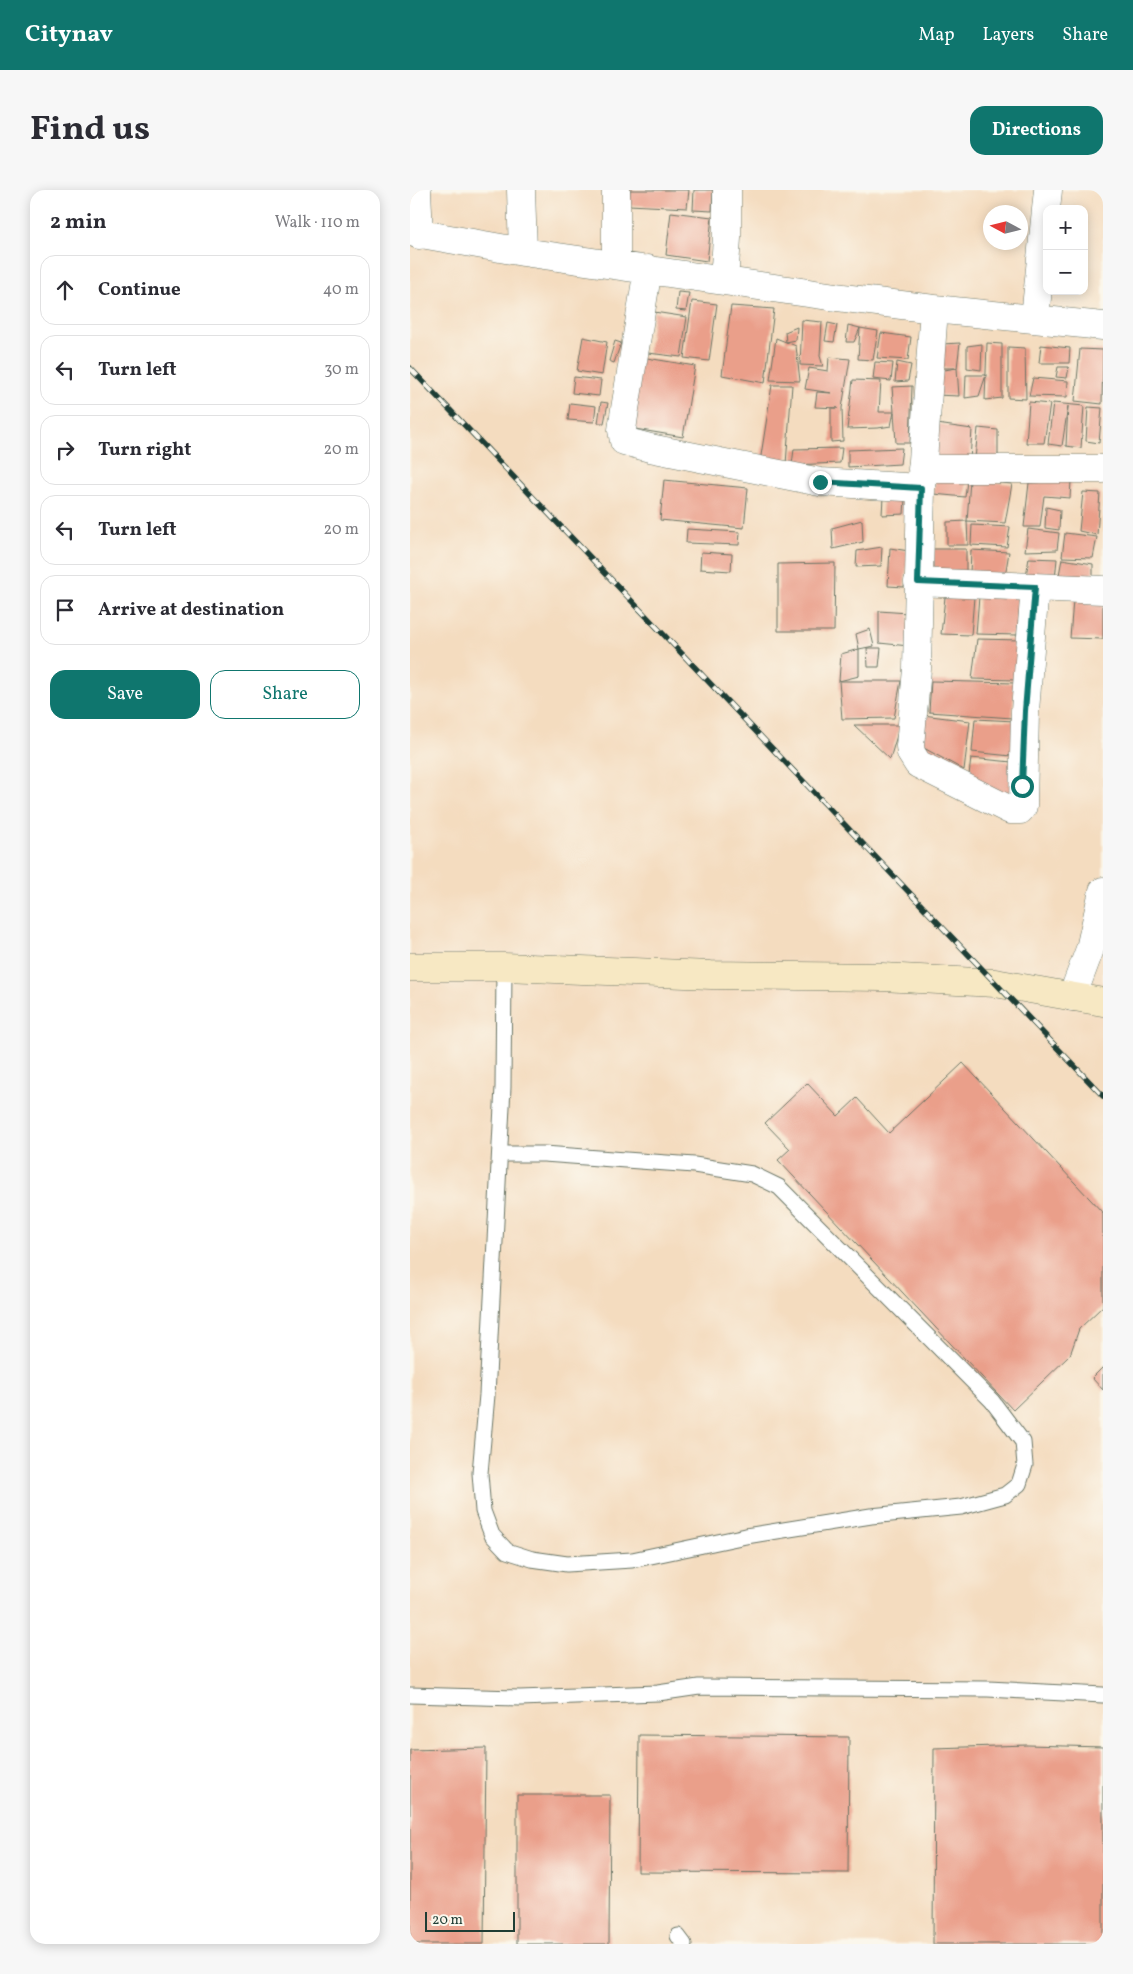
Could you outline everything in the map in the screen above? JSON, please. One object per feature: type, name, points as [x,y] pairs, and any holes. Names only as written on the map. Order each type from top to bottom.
[{"type":"main road","points":[[410,967],[504,967],[711,975],[882,977],[995,983],[1103,1002]]},
{"type":"street","points":[[417,190],[414,233],[523,252],[724,281],[934,309],[1103,326]]},
{"type":"street","points":[[521,190],[523,252]]},
{"type":"street","points":[[616,190],[616,265]]},
{"type":"street","points":[[724,281],[727,238],[727,190]]},
{"type":"street","points":[[1035,318],[1048,190]]},
{"type":"street","points":[[648,269],[622,430],[624,441],[650,448],[820,482],[1103,469]]},
{"type":"street","points":[[934,309],[922,478],[917,668],[910,732],[911,752],[918,764],[1010,810],[1016,811],[1020,810],[1023,806],[1025,711],[1035,587]]},
{"type":"street","points":[[918,582],[1103,590]]},
{"type":"street","points":[[1072,997],[1090,949],[1103,891]]},
{"type":"lane","points":[[500,1154],[544,1154],[694,1165],[752,1174],[779,1187],[992,1402],[1023,1442],[1026,1465],[1018,1484],[1005,1495],[961,1507],[871,1516],[746,1536],[632,1560],[567,1564],[532,1560],[507,1550],[492,1535],[483,1511],[480,1473],[487,1395],[500,1154],[504,1087],[504,967]]},
{"type":"lane","points":[[410,1695],[520,1698],[658,1693],[699,1688],[988,1688],[1103,1695]]},
{"type":"building","points":[[630,190],[689,190],[687,208],[629,205]]},
{"type":"building","points":[[694,190],[713,190],[712,211],[693,210]]},
{"type":"building","points":[[671,212],[712,217],[707,261],[666,255]]},
{"type":"building","points":[[678,292],[689,293],[686,311],[676,310]]},
{"type":"building","points":[[692,301],[717,304],[709,361],[684,358]]},
{"type":"building","points":[[731,306],[774,309],[765,383],[722,375]]},
{"type":"building","points":[[654,312],[687,317],[681,357],[648,353]]},
{"type":"building","points":[[802,320],[822,322],[820,356],[823,366],[800,365]]},
{"type":"building","points":[[828,323],[837,325],[834,342],[825,341]]},
{"type":"building","points":[[848,325],[860,328],[854,342],[846,342]]},
{"type":"building","points":[[797,327],[796,340],[786,342],[785,332]]},
{"type":"building","points":[[860,328],[878,331],[873,360],[858,359]]},
{"type":"building","points":[[881,333],[911,337],[908,360],[877,358]]},
{"type":"building","points":[[583,337],[607,342],[602,375],[577,371]]},
{"type":"building","points":[[776,338],[796,346],[800,381],[770,380]]},
{"type":"building","points":[[615,341],[621,343],[614,363],[609,361]]},
{"type":"building","points":[[960,343],[957,368],[942,368],[942,344]]},
{"type":"building","points":[[987,343],[1002,344],[1002,398],[985,400]]},
{"type":"building","points":[[982,344],[981,370],[967,368],[967,346]]},
{"type":"building","points":[[1041,345],[1070,348],[1069,363],[1039,363]]},
{"type":"building","points":[[1008,347],[1025,348],[1026,399],[1008,398]]},
{"type":"building","points":[[1080,349],[1103,350],[1102,404],[1075,401]]},
{"type":"building","points":[[641,357],[695,366],[683,437],[629,428]]},
{"type":"building","points":[[829,357],[850,359],[842,408],[843,441],[831,442],[831,408],[838,408],[815,407],[817,392],[832,393],[805,389],[809,368],[828,371]]},
{"type":"building","points":[[875,362],[893,363],[891,381],[873,379]]},
{"type":"building","points":[[897,362],[911,365],[908,381],[895,382]]},
{"type":"building","points":[[1058,367],[1069,367],[1067,378],[1056,377]]},
{"type":"building","points":[[957,368],[959,396],[935,395],[938,371]]},
{"type":"building","points":[[966,375],[986,375],[979,396],[965,398]]},
{"type":"building","points":[[574,377],[601,380],[599,396],[572,393]]},
{"type":"building","points":[[1033,378],[1068,381],[1067,397],[1029,396]]},
{"type":"building","points":[[853,380],[881,381],[879,412],[894,412],[891,426],[847,429]]},
{"type":"building","points":[[772,385],[792,385],[786,464],[760,462]]},
{"type":"building","points":[[912,386],[910,443],[896,443],[892,387]]},
{"type":"building","points":[[601,402],[608,403],[604,423],[598,423]]},
{"type":"building","points":[[1029,402],[1050,404],[1044,443],[1026,443]]},
{"type":"building","points":[[570,403],[596,406],[594,422],[568,420]]},
{"type":"building","points":[[1053,403],[1084,406],[1081,448],[1066,446],[1068,406],[1062,446],[1048,444]]},
{"type":"building","points":[[1088,407],[1102,408],[1099,443],[1086,441]]},
{"type":"building","points":[[937,424],[972,429],[970,461],[935,462]]},
{"type":"building","points":[[978,428],[998,430],[998,462],[975,459]]},
{"type":"building","points":[[842,448],[840,463],[792,465],[794,449]]},
{"type":"building","points":[[902,448],[900,464],[848,467],[848,450]]},
{"type":"building","points":[[936,478],[967,481],[965,497],[933,494]]},
{"type":"building","points":[[664,480],[748,488],[744,528],[660,520]]},
{"type":"building","points":[[970,480],[1012,484],[1005,523],[967,521]]},
{"type":"building","points":[[1071,481],[1070,498],[1044,496],[1040,527],[1024,527],[1029,483]]},
{"type":"building","points":[[1083,492],[1100,493],[1097,535],[1079,531]]},
{"type":"building","points":[[883,497],[905,498],[904,514],[882,515]]},
{"type":"building","points":[[1046,507],[1060,510],[1059,530],[1045,528]]},
{"type":"building","points":[[862,520],[863,542],[833,549],[832,528]]},
{"type":"building","points":[[967,521],[968,545],[947,545],[947,522]]},
{"type":"building","points":[[972,525],[1010,527],[1007,547],[971,545]]},
{"type":"building","points":[[687,529],[740,532],[739,545],[686,543]]},
{"type":"building","points":[[1028,529],[1059,533],[1057,550],[1025,551]]},
{"type":"building","points":[[1065,533],[1097,537],[1093,558],[1062,557]]},
{"type":"building","points":[[882,547],[881,566],[856,567],[857,551]]},
{"type":"building","points":[[890,548],[909,551],[904,587],[888,586]]},
{"type":"building","points":[[929,549],[966,549],[966,573],[928,575]]},
{"type":"building","points":[[971,550],[1009,552],[1005,576],[970,573]]},
{"type":"building","points":[[701,552],[732,554],[731,571],[700,569]]},
{"type":"building","points":[[1029,558],[1057,559],[1055,579],[1026,576]]},
{"type":"building","points":[[1062,559],[1093,564],[1093,583],[1058,580]]},
{"type":"building","points":[[835,563],[834,631],[778,631],[778,564]]},
{"type":"building","points":[[1021,595],[1017,635],[976,634],[979,596]]},
{"type":"building","points":[[945,597],[974,597],[971,635],[941,634]]},
{"type":"building","points":[[1073,600],[1103,602],[1103,639],[1070,638]]},
{"type":"building","points":[[879,611],[908,613],[909,646],[879,643]]},
{"type":"building","points":[[870,629],[874,646],[859,649],[856,634]]},
{"type":"building","points":[[977,639],[1020,640],[1016,680],[972,679]]},
{"type":"building","points":[[867,648],[881,648],[879,667],[868,667]]},
{"type":"building","points":[[859,649],[859,676],[839,681],[841,654]]},
{"type":"building","points":[[839,681],[901,681],[894,718],[842,719]]},
{"type":"building","points":[[931,681],[1015,683],[1012,718],[929,712]]},
{"type":"building","points":[[923,715],[970,721],[964,770],[922,747]]},
{"type":"building","points":[[975,719],[1015,721],[1011,756],[972,752]]},
{"type":"building","points":[[854,725],[900,725],[890,759]]},
{"type":"building","points":[[971,758],[1012,762],[1011,801],[969,775]]},
{"type":"building","points":[[963,1063],[1103,1213],[1103,1306],[1079,1329],[1070,1355],[1013,1410],[778,1160],[790,1149],[765,1123],[807,1083],[838,1116],[857,1098],[889,1133]]},
{"type":"building","points":[[1103,1367],[1103,1390],[1092,1378]]},
{"type":"building","points":[[639,1735],[849,1737],[848,1873],[638,1872]]},
{"type":"building","points":[[1027,1745],[1103,1747],[1103,1944],[933,1944],[934,1748]]},
{"type":"building","points":[[486,1748],[484,1944],[410,1944],[410,1750]]},
{"type":"building","points":[[517,1795],[610,1795],[609,1944],[517,1944]]},
{"type":"railway","points":[[410,368],[1103,1096]]},
{"type":"route","points":[[820,482],[921,488],[918,582],[1035,587],[1025,711],[1022,786]]}]
